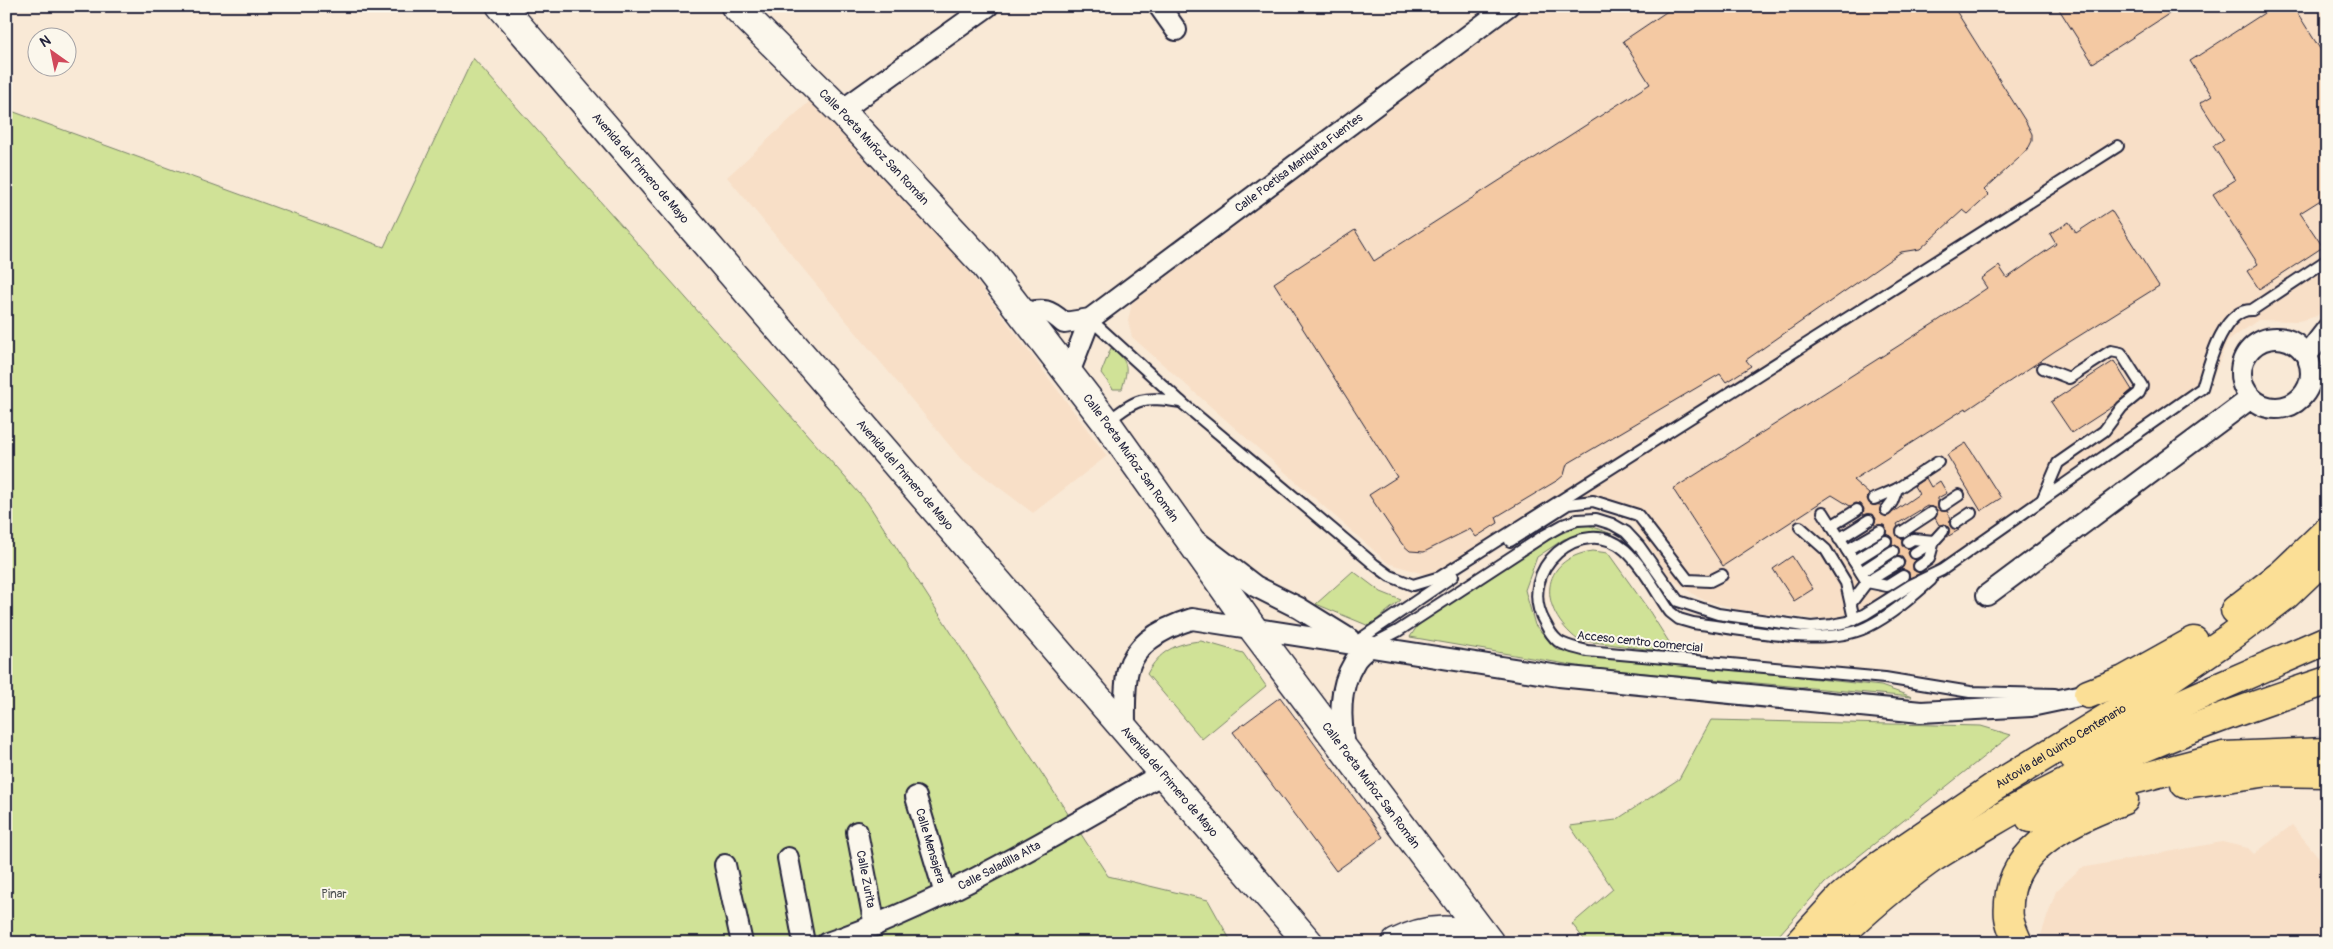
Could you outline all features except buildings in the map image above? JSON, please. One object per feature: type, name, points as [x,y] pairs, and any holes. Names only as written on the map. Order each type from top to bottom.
[{"type":"highway","points":[[2206,634],[2283,573],[2327,531]]},
{"type":"highway","points":[[2088,694],[2124,680],[2169,657],[2206,634],[2282,582],[2327,545]]},
{"type":"highway","name":"Autovía del Quinto Centenario","points":[[1799,943],[1841,898],[1874,869],[1994,787],[2159,686],[2232,636],[2285,596],[2327,556]]},
{"type":"highway","points":[[2285,596],[2327,563]]},
{"type":"highway","points":[[1874,869],[1901,859],[1994,800],[2107,740],[2187,700],[2327,640]]},
{"type":"highway","points":[[1832,943],[1870,907],[1932,859],[1999,818],[2069,780],[2139,749],[2267,701],[2327,681]]},
{"type":"highway","points":[[1852,943],[1923,882],[2027,819],[2125,782],[2224,756],[2327,752]]},
{"type":"highway","points":[[2018,943],[2008,916],[2010,893],[2016,872],[2035,848],[2058,832],[2098,810],[2224,756]]},
{"type":"highway","points":[[2140,793],[2203,780],[2269,772],[2327,773]]},
{"type":"main road","name":"Avenida del Primero de Mayo","points":[[501,6],[1309,943]]},
{"type":"main road","name":"Calle Poeta Muñoz San Román","points":[[735,6],[841,110],[984,264],[1106,422],[1254,630],[1490,943]]},
{"type":"main road","points":[[1396,943],[1424,932],[1438,930],[1468,934],[1486,943]]},
{"type":"street","points":[[841,110],[988,6]]},
{"type":"street","points":[[1159,6],[1176,30]]},
{"type":"street","name":"Calle Poetisa Mariquita Fuentes","points":[[1090,319],[1508,6]]},
{"type":"street","points":[[1024,314],[1042,309],[1051,312],[1064,323],[1090,319],[1069,373]]},
{"type":"street","points":[[2307,355],[2327,329]]},
{"type":"street","points":[[2271,338],[2282,338],[2300,347],[2307,355],[2312,377],[2302,398],[2282,408],[2271,408],[2251,398],[2244,389],[2241,378],[2244,362],[2252,347],[2271,338]]},
{"type":"street","points":[[1987,595],[2251,398]]},
{"type":"street","points":[[1183,531],[1255,586],[1363,644]]},
{"type":"street","points":[[1124,728],[1128,670],[1137,652],[1154,636],[1171,625],[1192,619],[1254,630],[1363,644],[1559,676],[1921,712],[2031,706],[2088,694]]},
{"type":"street","points":[[1346,750],[1341,722],[1341,707],[1344,689],[1363,644]]},
{"type":"street","name":"Calle Saladilla Alta","points":[[827,943],[875,926],[945,894],[1164,773]]},
{"type":"street","name":"Calle Mensajera","points":[[916,798],[945,894]]},
{"type":"street","name":"Calle Zurita","points":[[857,832],[875,926]]},
{"type":"street","points":[[788,858],[804,943]]},
{"type":"street","points":[[725,865],[742,943]]},
{"type":"lane","points":[[1090,319],[1181,402],[1375,565],[1390,576],[1413,585],[1440,577],[2118,146]]},
{"type":"lane","points":[[1363,644],[1398,631],[1545,535],[1577,520],[1596,519],[1612,524],[1626,532],[1639,546],[1678,601],[1695,608],[1718,614],[1811,627],[1832,625],[1854,618],[1942,570],[2202,388],[2213,352],[2232,318],[2244,310],[2252,310],[2327,260]]},
{"type":"lane","points":[[2042,499],[2058,463],[2104,431],[2122,407],[2139,393],[2142,386],[2121,353],[2111,352],[2069,378],[2043,368]]},
{"type":"lane","points":[[1106,422],[1130,404],[1152,398],[1181,402]]},
{"type":"lane","points":[[1874,499],[1897,489],[1938,462]]},
{"type":"lane","points":[[1886,510],[1892,502],[1897,489]]},
{"type":"lane","points":[[1944,505],[1960,495]]},
{"type":"lane","points":[[1363,644],[1442,584],[1568,504],[1593,501],[1638,515],[1688,580],[1710,581],[1722,575]]},
{"type":"lane","points":[[1831,526],[1857,510]]},
{"type":"lane","points":[[1823,512],[1867,582],[1886,586],[1903,576]]},
{"type":"lane","points":[[1902,532],[1931,513]]},
{"type":"lane","points":[[1956,523],[1971,513]]},
{"type":"lane","points":[[1903,521],[1921,519]]},
{"type":"lane","points":[[1840,538],[1868,520]]},
{"type":"lane","points":[[1800,527],[1826,550],[1846,583],[1854,618]]},
{"type":"lane","points":[[1847,550],[1880,531]]},
{"type":"lane","points":[[1914,553],[1934,541],[1943,531]]},
{"type":"lane","name":"Acceso centro comercial","points":[[1942,570],[1910,599],[1867,627],[1826,637],[1693,623],[1679,619],[1670,612],[1624,549],[1605,539],[1587,538],[1569,544],[1554,555],[1541,572],[1536,598],[1540,614],[1557,640],[1568,646],[1587,651],[1885,678],[1970,692],[2088,694]]},
{"type":"lane","points":[[1908,542],[1913,539],[1934,541]]},
{"type":"lane","points":[[1854,561],[1886,540]]},
{"type":"lane","points":[[1919,566],[1930,559],[1934,541]]},
{"type":"lane","points":[[1860,572],[1893,551]]},
{"type":"lane","points":[[1851,603],[1867,582],[1898,563]]},
{"type":"shaded area","points":[[1528,6],[2327,6],[2327,303],[2317,316],[2299,321],[2258,320],[2227,342],[2208,390],[1986,548],[1856,612],[1825,620],[1739,610],[1699,598],[1670,578],[1632,521],[1571,494],[1430,576],[1388,563],[1132,337],[1128,321],[1132,303]]},
{"type":"shaded area","points":[[810,101],[950,246],[1107,456],[1033,513],[960,458],[727,177]]},
{"type":"shaded area","points":[[2292,825],[2327,867],[2327,939],[2321,943],[2042,943],[2040,938],[2056,891],[2081,868],[2222,842],[2248,848],[2254,854]]},
{"type":"green space","name":"Pinar","points":[[473,58],[867,502],[1108,876],[1208,900],[1232,943],[6,943],[6,109],[384,247]]},
{"type":"green space","points":[[1111,348],[1122,357],[1126,366],[1122,389],[1113,389],[1101,373]]},
{"type":"green space","points":[[1585,524],[1612,534],[1586,534],[1564,539],[1537,557],[1525,590],[1535,625],[1557,650],[1881,686],[1912,697],[1589,668],[1410,637],[1420,622],[1555,536]]},
{"type":"green space","points":[[1593,551],[1608,553],[1648,609],[1676,653],[1578,640],[1565,628],[1556,614],[1551,600],[1550,587],[1554,575],[1562,564],[1575,556]]},
{"type":"green space","points":[[1353,571],[1381,592],[1401,600],[1369,626],[1316,604]]},
{"type":"green space","points":[[1201,641],[1243,653],[1266,686],[1202,739],[1147,674],[1157,659],[1169,650],[1176,646]]},
{"type":"green space","points":[[1711,720],[1981,726],[2011,735],[1825,883],[1772,943],[1587,943],[1572,924],[1613,889],[1570,826],[1616,820],[1679,779]]},
{"type":"water","points":[[2327,822],[2327,851],[2324,848],[2322,823]]}]
